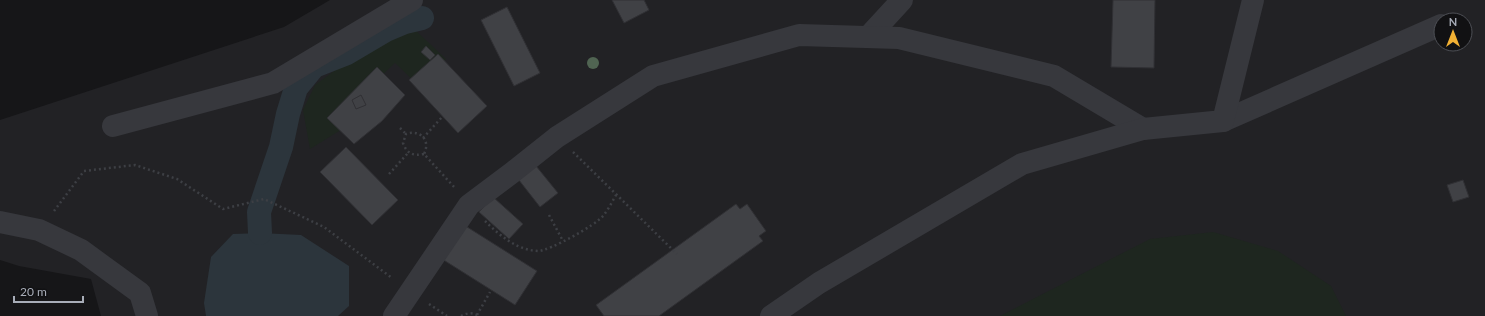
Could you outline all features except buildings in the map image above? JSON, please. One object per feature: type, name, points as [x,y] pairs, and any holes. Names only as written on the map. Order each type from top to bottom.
[{"type":"street","points":[[113,126],[273,83],[412,0]]},
{"type":"street","points":[[868,37],[902,0]]},
{"type":"street","points":[[1223,121],[1253,0]]},
{"type":"street","points":[[771,316],[819,283],[1022,164],[1144,129],[1223,121],[1433,29]]},
{"type":"street","points":[[394,316],[469,205],[514,172],[557,137],[653,76],[799,35],[899,38],[1054,76],[1144,129]]},
{"type":"street","points":[[0,222],[39,230],[81,250],[140,294],[147,316]]},
{"type":"path","points":[[423,138],[443,116]]},
{"type":"path","points":[[400,128],[406,134]]},
{"type":"path","points":[[557,137],[677,254]]},
{"type":"path","points":[[389,174],[408,153]]},
{"type":"path","points":[[39,230],[84,171],[135,165],[177,179],[223,209],[264,199],[324,227],[410,292],[447,316]]},
{"type":"path","points":[[548,215],[563,241]]},
{"type":"path","points":[[461,316],[472,313],[478,315],[490,292]]},
{"type":"shaded area","points":[[330,0],[1485,0],[1485,316],[101,316],[91,279],[19,266],[0,260],[0,120],[284,27]]},
{"type":"shaded area","points":[[410,25],[446,59],[419,86],[395,63],[337,118],[344,128],[310,149],[303,110],[315,85],[353,57]]},
{"type":"shaded area","points":[[1213,232],[1278,251],[1331,286],[1346,316],[1000,316],[1150,239]]},
{"type":"shaded area","points":[[260,233],[301,235],[349,266],[349,306],[338,316],[206,316],[204,303],[211,257],[233,234]]},
{"type":"waterway","points":[[260,233],[259,212],[281,147],[288,114],[296,88],[314,66],[347,53],[386,30],[405,22],[422,18]]}]
